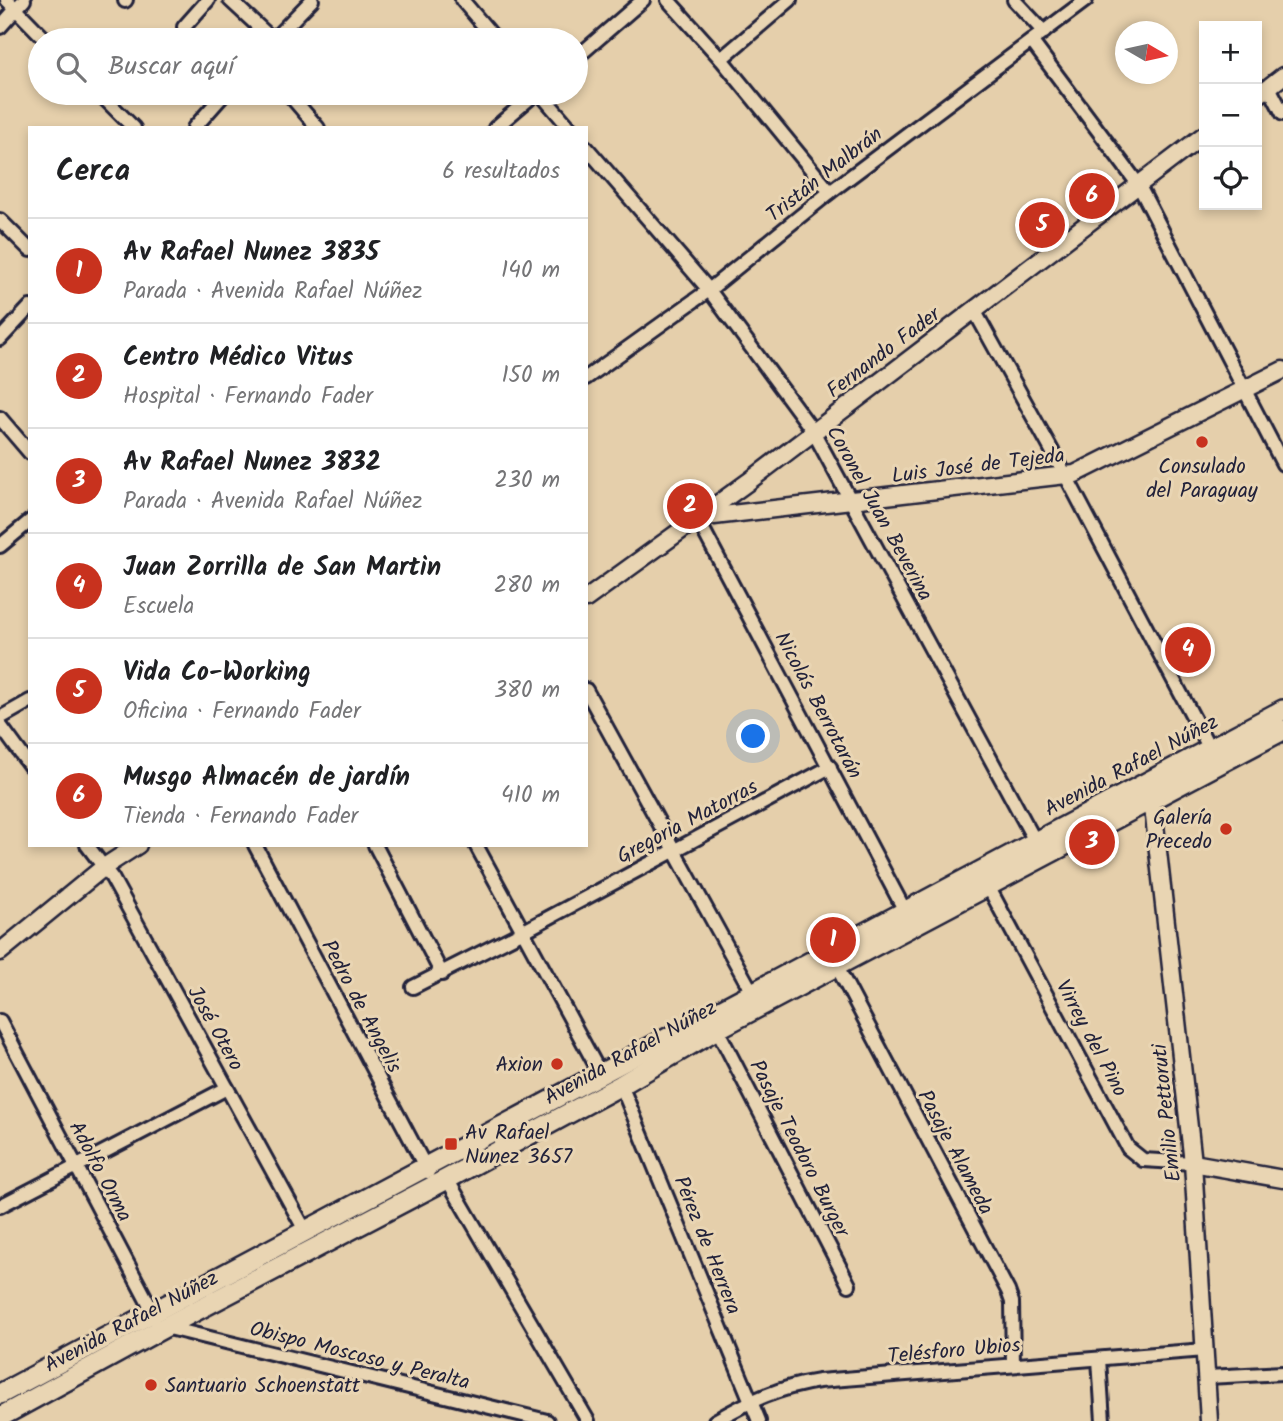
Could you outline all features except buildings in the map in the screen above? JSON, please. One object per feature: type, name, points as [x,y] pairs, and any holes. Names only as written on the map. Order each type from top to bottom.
[{"type":"main road","points":[[1263,92],[1283,76]]},
{"type":"main road","name":"Fernando Fader","points":[[588,598],[1199,139]]},
{"type":"main road","name":"Luis José de Tejeda","points":[[697,518],[1066,477],[1086,470],[1283,370]]},
{"type":"main road","name":"Avenida Rafael Núñez","points":[[0,1418],[142,1340],[159,1320],[306,1232],[436,1177],[601,1075],[1283,710]]},
{"type":"main road","name":"Avenida Rafael Núñez","points":[[0,1393],[159,1320],[621,1084],[836,965],[1283,730]]},
{"type":"main road","points":[[1132,790],[1148,802]]},
{"type":"main road","name":"Emilio Pettoruti","points":[[1148,802],[1154,816],[1193,1163],[1209,1421]]},
{"type":"main road","points":[[0,952],[104,867],[135,847]]},
{"type":"main road","points":[[1193,1163],[1283,1179]]},
{"type":"street","points":[[184,27],[208,0]]},
{"type":"street","points":[[230,0],[260,28]]},
{"type":"street","points":[[285,28],[312,0]]},
{"type":"street","points":[[462,0],[486,28]]},
{"type":"street","points":[[588,48],[643,0]]},
{"type":"street","points":[[668,0],[721,59],[830,192]]},
{"type":"street","points":[[721,59],[790,0]]},
{"type":"street","points":[[1014,0],[1044,32]]},
{"type":"street","name":"Tristán Malbrán","points":[[588,377],[709,290],[830,192],[1086,0]]},
{"type":"street","points":[[0,27],[16,3],[36,28]]},
{"type":"street","points":[[1032,42],[1138,184],[1283,464]]},
{"type":"street","points":[[1263,92],[1283,114]]},
{"type":"street","points":[[111,105],[132,126]]},
{"type":"street","points":[[196,126],[214,105]]},
{"type":"street","points":[[298,105],[315,126]]},
{"type":"street","points":[[497,126],[523,105]]},
{"type":"street","points":[[549,105],[568,126]]},
{"type":"street","name":"Coronel Juan Beverina","points":[[588,149],[709,290],[813,431],[1035,841]]},
{"type":"street","points":[[0,220],[28,248]]},
{"type":"street","points":[[0,339],[28,309]]},
{"type":"street","points":[[974,310],[1210,749]]},
{"type":"street","points":[[0,418],[28,451]]},
{"type":"street","name":"Nicolás Berrotarán","points":[[697,518],[905,911]]},
{"type":"street","points":[[0,545],[28,523]]},
{"type":"street","points":[[588,694],[752,994]]},
{"type":"street","points":[[0,718],[28,702]]},
{"type":"street","points":[[0,725],[28,763]]},
{"type":"street","name":"Gregoria Matorras","points":[[413,987],[522,932],[830,767]]},
{"type":"street","points":[[1030,862],[1035,841]]},
{"type":"street","name":"José Otero","points":[[89,847],[104,867],[306,1232]]},
{"type":"street","name":"Pedro de Angelis","points":[[256,847],[436,1177],[588,1421]]},
{"type":"street","points":[[376,847],[442,974]]},
{"type":"street","points":[[477,847],[601,1075]]},
{"type":"street","name":"Virrey del Pino","points":[[988,886],[1128,1148],[1143,1160],[1193,1163]]},
{"type":"street","name":"Pasaje Alameda","points":[[836,965],[1008,1291],[1012,1302],[1013,1365]]},
{"type":"street","name":"Adolfo Orma","points":[[0,1021],[159,1320]]},
{"type":"street","name":"Pasaje Teodoro Burger","points":[[717,1029],[849,1285]]},
{"type":"street","name":"Pérez de Herrera","points":[[621,1084],[759,1421]]},
{"type":"street","points":[[0,1206],[227,1088]]},
{"type":"street","name":"Obispo Moscoso y Peralta","points":[[159,1320],[547,1421]]},
{"type":"street","name":"Telésforo Ubios","points":[[715,1421],[778,1389],[819,1381],[1205,1350]]},
{"type":"street","points":[[1099,1359],[1103,1421]]},
{"type":"street","points":[[1207,1377],[1283,1373]]},
{"type":"street","points":[[0,1393],[15,1403],[29,1402]]},
{"type":"place","name":"Musgo Almacén de jardín","points":[[1092,196]]},
{"type":"place","name":"Vida Co-Working","points":[[1042,225]]},
{"type":"place","name":"Consulado del Paraguay","points":[[1202,442]]},
{"type":"place","name":"Centro Médico Vitus","points":[[690,506]]},
{"type":"place","name":"Juan Zorrilla de San Martin","points":[[1188,650]]},
{"type":"place","name":"Galería Precedo","points":[[1226,829]]},
{"type":"place","name":"Av Rafael Nunez 3832","points":[[1092,842]]},
{"type":"place","name":"Av Rafael Nunez 3835","points":[[833,940]]},
{"type":"place","name":"Axion","points":[[557,1064]]},
{"type":"place","name":"Av Rafael Nunez 3657","points":[[451,1144]]},
{"type":"place","name":"Santuario Schoenstatt","points":[[151,1385]]}]
